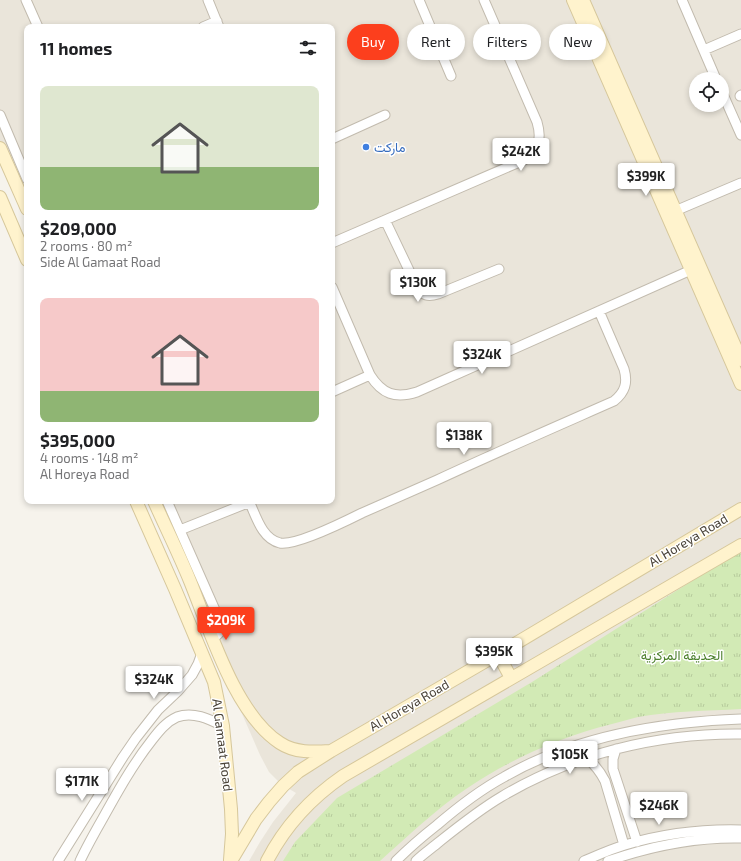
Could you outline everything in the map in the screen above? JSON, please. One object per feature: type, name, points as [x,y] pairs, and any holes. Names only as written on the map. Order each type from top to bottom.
[{"type":"main road","points":[[573,0],[675,211],[741,360]]},
{"type":"main road","points":[[583,0],[691,270],[741,384]]},
{"type":"main road","points":[[0,148],[24,202]]},
{"type":"main road","points":[[0,197],[24,251]]},
{"type":"main road","name":"Al Gamaat Road","points":[[137,504],[214,682],[223,726],[231,809],[231,861]]},
{"type":"main road","name":"Al Gamaat Road","points":[[156,504],[175,533],[189,580],[212,639],[233,684],[245,705],[271,737],[281,744],[305,752],[332,751]]},
{"type":"main road","name":"Al Horeya Road","points":[[231,861],[256,819],[283,786],[298,772],[741,509]]},
{"type":"main road","points":[[267,861],[279,840],[297,815],[330,784],[741,545]]},
{"type":"main road","points":[[200,648],[212,639]]},
{"type":"main road","points":[[498,654],[511,678]]},
{"type":"street","points":[[26,0],[37,24]]},
{"type":"street","points":[[208,0],[218,24]]},
{"type":"street","points":[[419,0],[451,76]]},
{"type":"street","points":[[335,242],[524,160],[536,147],[539,139],[537,122],[484,0]]},
{"type":"street","points":[[682,0],[713,72]]},
{"type":"street","points":[[704,50],[741,34]]},
{"type":"street","points":[[729,108],[741,136]]},
{"type":"street","points":[[0,115],[24,172]]},
{"type":"street","points":[[335,138],[385,116]]},
{"type":"street","points":[[675,211],[741,183]]},
{"type":"street","points":[[385,220],[417,287],[420,292],[425,295],[432,296],[499,269]]},
{"type":"street","points":[[335,294],[370,375],[376,384],[385,391],[395,395],[406,396],[691,270]]},
{"type":"street","points":[[251,504],[263,530],[268,537],[282,544],[298,541],[614,401],[624,390],[626,376],[599,311]]},
{"type":"street","points":[[335,391],[370,375]]},
{"type":"street","points":[[168,504],[175,533],[245,504]]},
{"type":"street","points":[[58,861],[136,738],[158,710],[192,675],[198,664],[200,648]]},
{"type":"street","points":[[80,861],[134,764],[168,722],[176,717],[194,714],[223,726]]},
{"type":"street","points":[[396,861],[425,835],[475,795],[504,777],[535,761],[567,748],[602,738],[639,730],[683,723],[741,719]]},
{"type":"street","points":[[416,861],[479,811],[500,797],[545,774],[616,749],[682,737],[741,734]]},
{"type":"street","points":[[616,749],[613,759],[613,769],[637,842]]},
{"type":"street","points":[[123,757],[134,764]]},
{"type":"street","points":[[587,758],[595,764],[601,772],[624,845]]},
{"type":"street","points":[[608,861],[668,844],[727,834],[741,830]]},
{"type":"street","points":[[584,861],[624,845],[684,833],[727,834],[741,838]]},
{"type":"shaded area","points":[[0,0],[741,0],[741,861],[249,861],[273,822],[296,793],[281,784],[269,772],[260,755],[150,504],[335,504],[335,24],[24,24],[24,215],[0,160]]},
{"type":"green space","name":"الحديقة المركزية","points":[[741,550],[741,709],[677,712],[638,717],[573,735],[536,750],[500,768],[466,789],[443,806],[380,861],[283,861],[295,842],[337,798],[532,682]]},
{"type":"place","name":"ماركت","points":[[366,147]]}]
